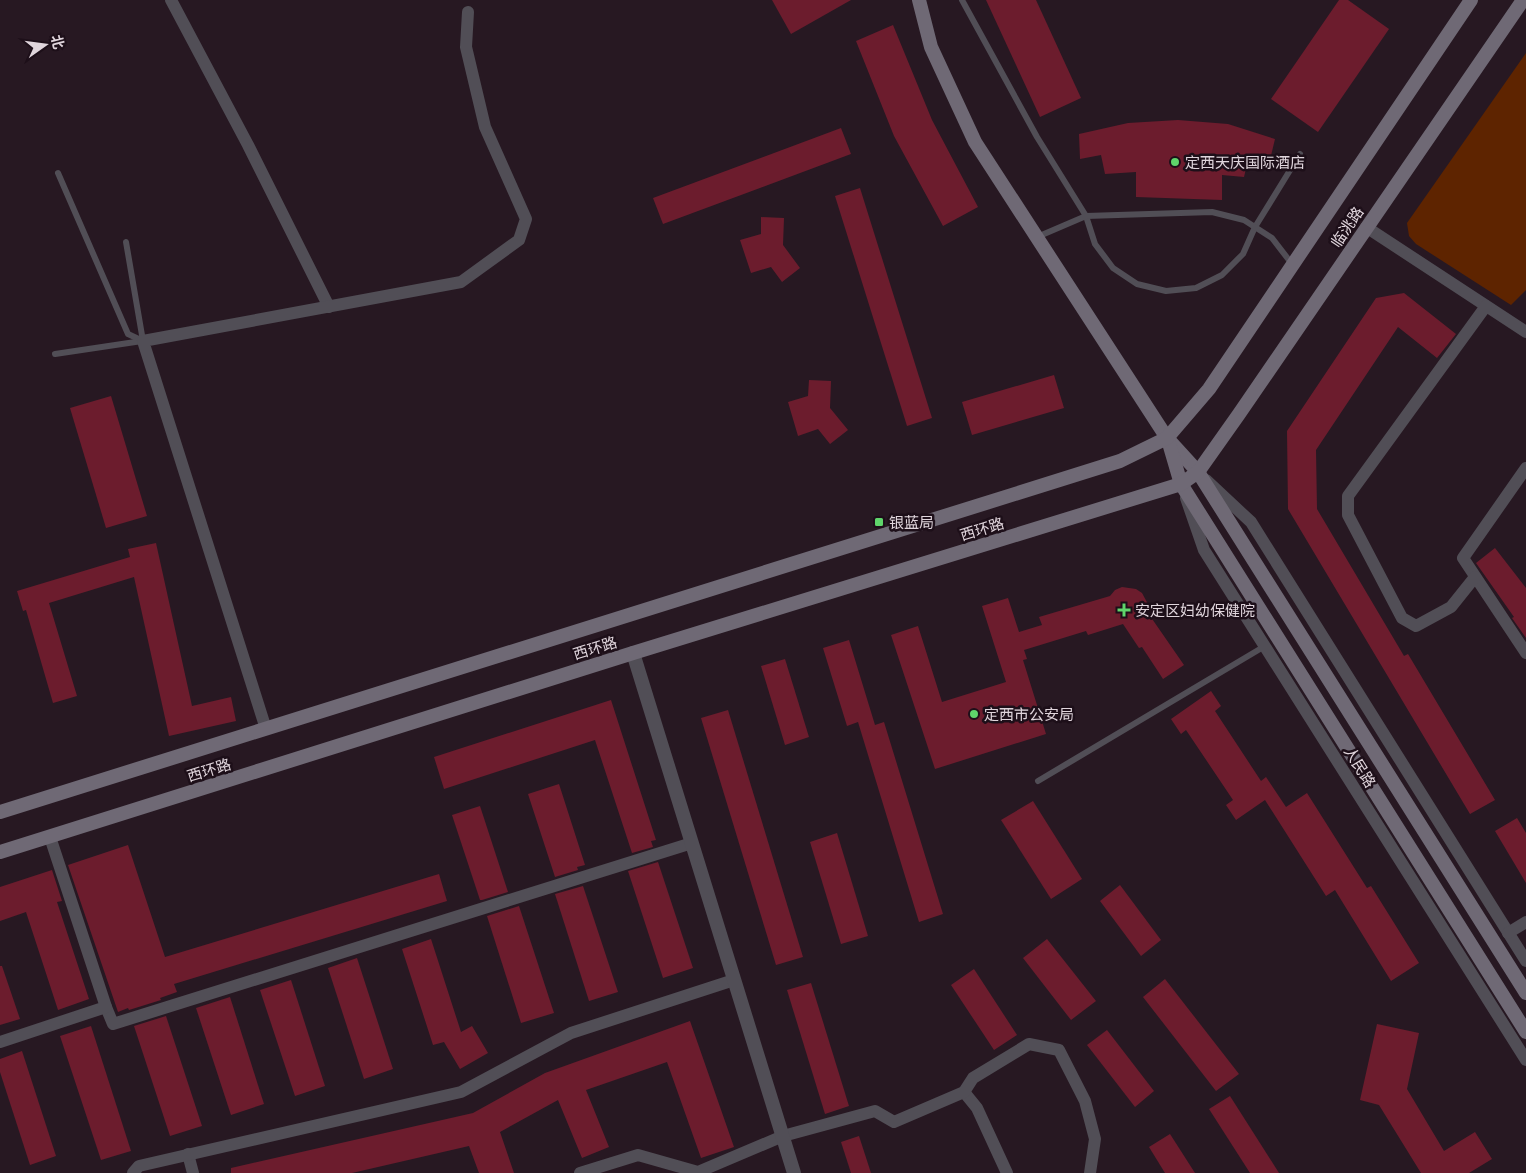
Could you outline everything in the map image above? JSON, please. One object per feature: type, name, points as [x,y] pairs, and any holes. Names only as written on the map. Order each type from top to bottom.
[{"type":"main road","points":[[919,0],[931,47],[975,142],[1167,438]]},
{"type":"main road","name":"临洮路","points":[[1167,438],[1209,389],[1471,0]]},
{"type":"main road","name":"临洮路","points":[[1198,472],[1522,0]]},
{"type":"main road","name":"人民路","points":[[1167,438],[1198,472],[1526,993]]},
{"type":"main road","name":"人民路","points":[[1167,438],[1181,484],[1526,1032]]},
{"type":"main road","name":"西环路","points":[[0,812],[1120,461],[1167,438]]},
{"type":"main road","name":"西环路","points":[[0,852],[633,653],[1181,484],[1198,472]]},
{"type":"street","points":[[171,0],[248,145],[328,307]]},
{"type":"street","points":[[266,729],[143,341],[461,282],[518,240],[526,219],[485,126],[466,47],[468,12]]},
{"type":"street","points":[[1366,227],[1526,332]]},
{"type":"street","points":[[1475,577],[1451,607],[1416,626],[1402,618],[1348,515],[1348,496],[1486,306]]},
{"type":"street","points":[[1526,468],[1462,558],[1526,653]]},
{"type":"street","name":"人民路","points":[[1198,472],[1251,522],[1526,962]]},
{"type":"street","name":"人民路","points":[[1181,484],[1204,550],[1526,1060]]},
{"type":"street","points":[[633,653],[794,1173]]},
{"type":"street","points":[[50,837],[113,1024],[692,843]]},
{"type":"street","points":[[1508,933],[1526,922]]},
{"type":"street","points":[[133,1173],[139,1166],[461,1092],[571,1033],[734,980]]},
{"type":"street","points":[[0,1042],[106,1007]]},
{"type":"street","points":[[580,1173],[638,1155],[698,1172],[783,1136],[875,1111],[894,1122],[964,1092],[973,1078],[1029,1044],[1059,1050],[1085,1101],[1095,1139],[1090,1173]]},
{"type":"street","points":[[964,1092],[977,1108],[1007,1173]]},
{"type":"street","points":[[188,1154],[193,1173]]},
{"type":"lane","points":[[962,0],[1037,136],[1086,216],[1095,244],[1113,268],[1137,284],[1166,291],[1196,288],[1222,275],[1243,254],[1255,227],[1300,154]]},
{"type":"lane","points":[[58,172],[128,334],[143,341]]},
{"type":"lane","points":[[1037,237],[1086,216],[1212,212],[1244,220],[1272,238],[1292,265]]},
{"type":"lane","points":[[126,242],[143,341]]},
{"type":"lane","points":[[55,354],[143,341]]},
{"type":"lane","points":[[1038,781],[1265,646]]},
{"type":"shaded area","points":[[1526,53],[1526,290],[1511,305],[1416,244],[1409,236],[1407,223]]},
{"type":"building","points":[[772,0],[851,0],[791,34]]},
{"type":"building","points":[[986,0],[1036,0],[1081,98],[1040,117]]},
{"type":"building","points":[[1339,0],[1348,0],[1389,29],[1318,132],[1271,99]]},
{"type":"building","points":[[893,25],[932,120],[978,207],[943,226],[894,136],[856,41]]},
{"type":"building","name":"定西天庆国际酒店","points":[[1178,120],[1228,124],[1275,139],[1269,164],[1248,160],[1244,177],[1222,175],[1222,200],[1136,197],[1136,172],[1105,174],[1101,155],[1080,159],[1079,134],[1128,123]]},
{"type":"building","points":[[841,128],[851,154],[663,224],[653,198]]},
{"type":"building","points":[[860,188],[932,418],[907,426],[835,196]]},
{"type":"building","points":[[761,217],[784,218],[783,245],[800,268],[782,282],[771,267],[751,273],[740,240],[761,234]]},
{"type":"building","points":[[1404,293],[1456,334],[1437,358],[1398,327],[1316,450],[1317,509],[1404,656],[1408,654],[1495,800],[1470,814],[1288,509],[1287,431],[1376,298]]},
{"type":"building","points":[[1054,375],[1064,408],[972,435],[962,402]]},
{"type":"building","points":[[809,380],[831,381],[830,408],[848,430],[830,444],[818,429],[798,436],[788,402],[808,396]]},
{"type":"building","points":[[111,396],[147,516],[106,528],[70,408]]},
{"type":"building","points":[[156,543],[192,706],[231,697],[236,721],[169,736],[134,577],[49,603],[77,696],[53,703],[26,610],[23,611],[17,591],[130,557],[128,549]]},
{"type":"building","points":[[1495,548],[1526,588],[1526,638],[1512,618],[1514,617],[1476,563]]},
{"type":"building","points":[[1122,587],[1136,589],[1142,593],[1149,606],[1148,613],[1184,665],[1163,679],[1142,647],[1139,648],[1123,624],[1088,635],[1086,631],[1024,650],[1027,659],[1023,660],[1046,734],[935,769],[891,635],[918,626],[942,702],[1006,682],[982,606],[1008,598],[1019,632],[1042,625],[1039,617],[1110,596],[1115,590]]},
{"type":"building","points":[[849,640],[875,725],[884,722],[943,914],[919,922],[858,722],[847,726],[823,648]]},
{"type":"building","points":[[785,659],[809,737],[785,745],[761,666]]},
{"type":"building","points":[[1211,691],[1221,706],[1215,711],[1261,781],[1266,777],[1286,807],[1307,793],[1367,888],[1371,886],[1419,963],[1391,981],[1335,890],[1326,896],[1265,800],[1236,820],[1226,805],[1233,800],[1186,730],[1181,734],[1171,719]]},
{"type":"building","points":[[611,700],[656,840],[651,841],[653,847],[632,853],[595,740],[444,789],[434,757]]},
{"type":"building","points":[[728,710],[803,957],[776,965],[701,718]]},
{"type":"building","points":[[559,784],[585,865],[577,867],[578,870],[555,877],[528,794]]},
{"type":"building","points":[[1033,801],[1082,879],[1051,899],[1001,820]]},
{"type":"building","points":[[480,806],[508,892],[482,900],[480,900],[452,815]]},
{"type":"building","points":[[1517,818],[1526,833],[1526,883],[1495,831]]},
{"type":"building","points":[[837,833],[868,936],[841,944],[810,842]]},
{"type":"building","points":[[128,845],[165,957],[439,874],[447,901],[174,984],[177,992],[160,998],[161,1000],[118,1012],[68,865]]},
{"type":"building","points":[[658,862],[693,968],[663,978],[628,871]]},
{"type":"building","points":[[52,870],[62,901],[57,902],[89,999],[58,1010],[26,912],[0,921],[0,887]]},
{"type":"building","points":[[1120,885],[1161,940],[1141,956],[1100,901]]},
{"type":"building","points":[[583,886],[618,992],[589,1001],[555,894]]},
{"type":"building","points":[[519,906],[554,1013],[521,1023],[487,916]]},
{"type":"building","points":[[431,939],[461,1032],[472,1026],[488,1053],[460,1069],[444,1042],[433,1045],[402,949]]},
{"type":"building","points":[[1047,939],[1096,1001],[1071,1020],[1023,958]]},
{"type":"building","points":[[357,958],[393,1069],[364,1079],[328,968]]},
{"type":"building","points":[[0,966],[2,966],[20,1019],[0,1025]]},
{"type":"building","points":[[974,969],[1017,1035],[994,1050],[951,985]]},
{"type":"building","points":[[1165,979],[1239,1074],[1216,1091],[1143,997]]},
{"type":"building","points":[[291,980],[325,1086],[295,1096],[260,990]]},
{"type":"building","points":[[811,983],[849,1106],[825,1114],[787,990]]},
{"type":"building","points":[[230,997],[264,1104],[231,1115],[196,1008]]},
{"type":"building","points":[[166,1016],[202,1126],[170,1136],[134,1026]]},
{"type":"building","points":[[690,1021],[734,1147],[701,1158],[667,1062],[586,1090],[609,1147],[582,1158],[558,1100],[500,1132],[514,1173],[479,1173],[469,1146],[352,1173],[231,1173],[231,1168],[473,1113],[545,1073]]},
{"type":"building","points":[[1377,1024],[1419,1033],[1407,1089],[1444,1151],[1475,1132],[1492,1159],[1469,1173],[1421,1173],[1379,1105],[1360,1100]]},
{"type":"building","points":[[91,1026],[131,1151],[101,1160],[60,1036]]},
{"type":"building","points":[[1107,1030],[1154,1091],[1135,1107],[1087,1045]]},
{"type":"building","points":[[22,1051],[56,1156],[30,1165],[0,1072],[0,1059]]},
{"type":"building","points":[[1230,1096],[1279,1173],[1250,1173],[1209,1109]]},
{"type":"building","points":[[1170,1134],[1195,1173],[1165,1173],[1149,1147]]},
{"type":"building","points":[[859,1136],[871,1173],[851,1173],[841,1142]]},
{"type":"place","name":"定西天庆国际酒店","points":[[1175,162]]},
{"type":"place","name":"银蓝局","points":[[879,522]]},
{"type":"place","name":"安定区妇幼保健院","points":[[1124,610]]},
{"type":"place","name":"定西市公安局","points":[[974,714]]}]
